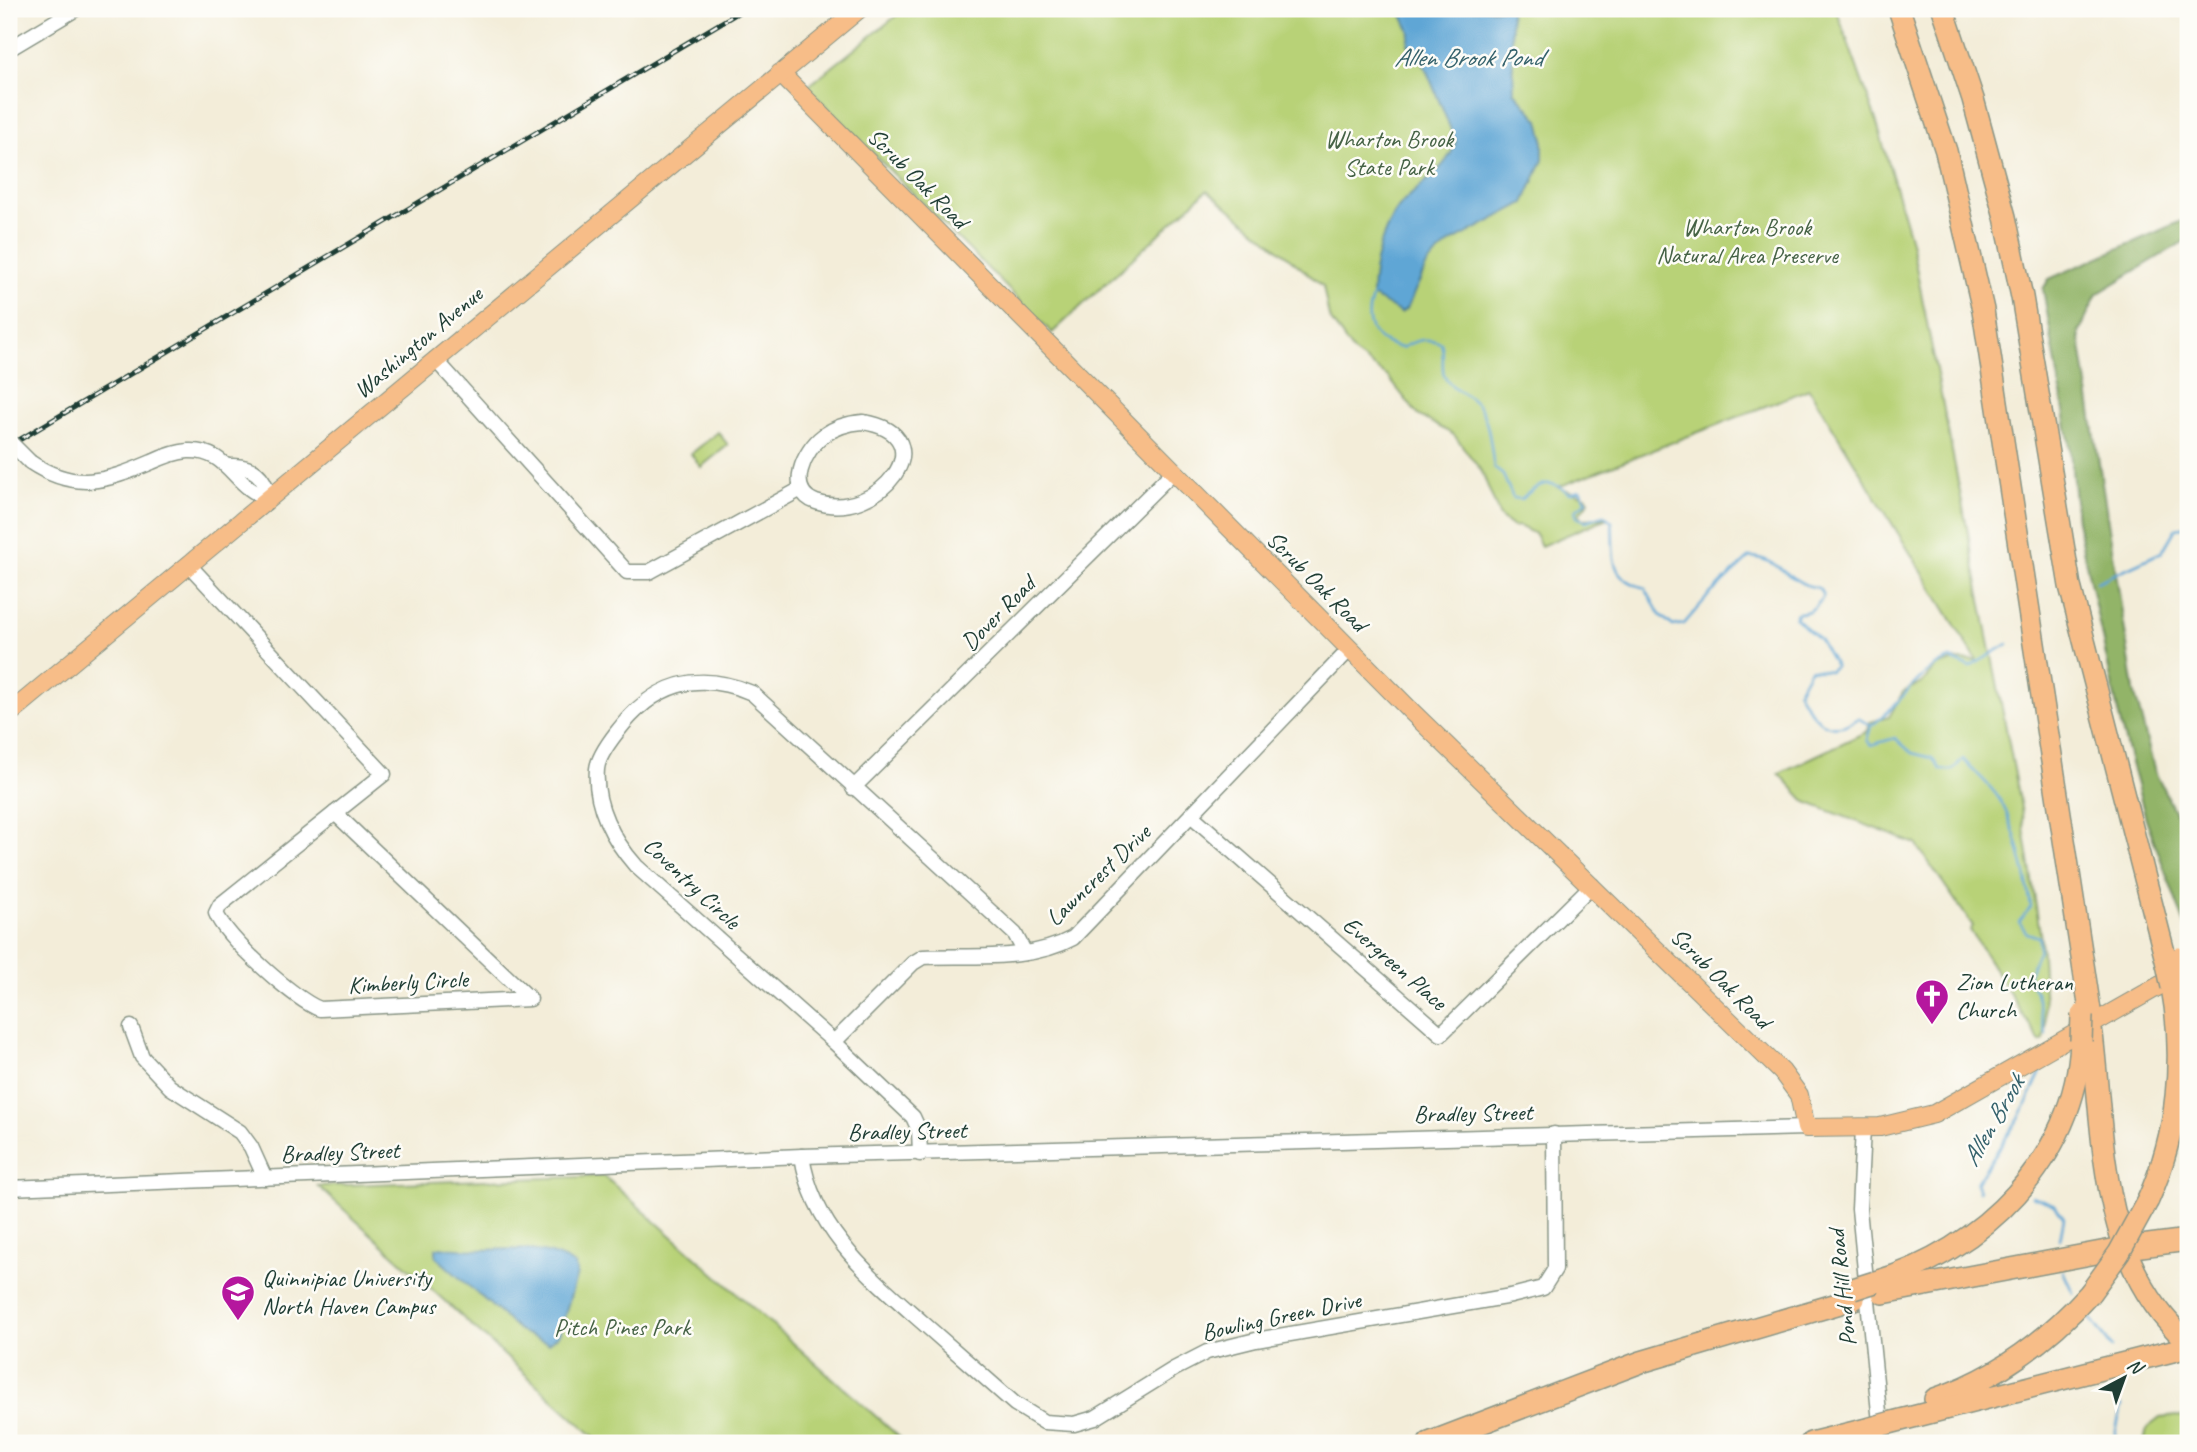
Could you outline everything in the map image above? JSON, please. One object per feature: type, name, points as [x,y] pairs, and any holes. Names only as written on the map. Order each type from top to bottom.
[{"type":"highway","points":[[1893,1422],[2188,1345],[2151,1302],[2121,1241],[2112,1202],[2087,1038],[2086,1005],[2062,820],[1983,310],[1946,151],[1899,9]]},
{"type":"highway","points":[[1811,1443],[1875,1436],[1920,1404],[1961,1389],[2017,1358],[2066,1319],[2090,1293],[2119,1253],[2148,1200],[2165,1153],[2176,1097],[2179,971],[2151,895],[2070,586],[2027,324],[2005,217],[1973,99],[1943,9]]},
{"type":"highway","points":[[1876,1288],[1957,1247],[1991,1221],[2021,1190],[2045,1155],[2059,1127],[2087,1038]]},
{"type":"highway","points":[[1429,1443],[1641,1362],[1818,1309],[1876,1288],[2188,1240]]},
{"type":"main road","name":"Washington Avenue","points":[[9,714],[859,9]]},
{"type":"main road","name":"Scrub Oak Road","points":[[780,73],[1350,649],[1790,1080],[1801,1102],[1806,1128]]},
{"type":"main road","points":[[1806,1128],[1863,1128],[1902,1124],[1947,1108],[2179,971]]},
{"type":"street","points":[[9,49],[76,9]]},
{"type":"street","points":[[435,359],[627,572],[649,572],[801,489]]},
{"type":"street","points":[[853,423],[875,424],[893,433],[900,443],[903,459],[894,477],[878,491],[855,504],[834,506],[814,502],[801,489],[799,476],[808,453],[831,430],[853,423]]},
{"type":"street","points":[[9,441],[30,461],[61,479],[78,481],[117,477],[187,451],[211,455],[230,466],[253,492],[269,498]]},
{"type":"street","name":"Dover Road","points":[[853,788],[1174,471]]},
{"type":"street","name":"Kimberly Circle","points":[[188,564],[384,774],[335,813],[220,905],[216,913],[219,921],[296,997],[320,1009],[530,999],[335,813]]},
{"type":"street","name":"Lawncrest Drive","points":[[834,1042],[913,963],[923,957],[1025,954],[1053,948],[1073,938],[1350,649]]},
{"type":"street","name":"Coventry Circle","points":[[920,1154],[919,1130],[913,1117],[834,1042],[636,866],[619,847],[607,823],[599,797],[597,767],[610,740],[649,697],[699,680],[726,682],[752,693],[1015,934],[1025,954]]},
{"type":"street","name":"Evergreen Place","points":[[1191,814],[1441,1034],[1592,885]]},
{"type":"street","points":[[131,1027],[142,1057],[170,1087],[240,1132],[251,1147],[265,1178]]},
{"type":"street","name":"Bradley Street","points":[[9,1188],[802,1156],[1806,1128]]},
{"type":"street","name":"Pond Hill Road","points":[[1863,1128],[1859,1217],[1875,1436]]},
{"type":"street","name":"Bowling Green Drive","points":[[802,1156],[808,1185],[841,1245],[860,1267],[1014,1404],[1044,1422],[1074,1424],[1095,1418],[1208,1352],[1256,1340],[1511,1296],[1543,1288],[1555,1269],[1554,1134]]},
{"type":"green space","points":[[905,9],[1836,9],[1876,120],[1911,241],[2019,795],[2041,939],[2046,1026],[2044,1040],[2040,1042],[1970,930],[1973,926],[1916,844],[1806,802],[1779,773],[1868,731],[1870,722],[1889,717],[1903,692],[1922,683],[1936,666],[1956,660],[1977,661],[1809,389],[1558,487],[1586,496],[1589,501],[1579,514],[1582,519],[1607,518],[1541,546],[1535,534],[1519,526],[1513,527],[1500,517],[1482,472],[1454,435],[1418,415],[1388,377],[1353,352],[1329,317],[1323,286],[1207,190],[1052,333],[807,87]]},
{"type":"green space","points":[[2188,201],[2188,239],[2097,294],[2079,333],[2134,690],[2155,772],[2188,839],[2188,933],[2146,819],[2121,726],[2077,521],[2069,440],[2043,289],[2049,279],[2184,220]]},
{"type":"green space","points":[[718,432],[728,445],[701,467],[691,454]]},
{"type":"green space","name":"Pitch Pines Park","points":[[604,1176],[906,1443],[601,1443],[318,1186]]},
{"type":"green space","points":[[2188,1417],[2188,1443],[2144,1443],[2147,1428],[2160,1418]]},
{"type":"water","name":"Allen Brook Pond","points":[[1399,9],[1510,9],[1514,91],[1539,120],[1543,137],[1543,160],[1524,203],[1451,242],[1428,263],[1407,308],[1401,313],[1372,296],[1380,244],[1398,208],[1441,167],[1456,142],[1419,52],[1408,45],[1410,32]]},
{"type":"water","points":[[436,1248],[543,1252],[575,1265],[577,1274],[559,1335],[548,1343],[521,1332],[436,1257]]},
{"type":"waterway","name":"Allen Brook","points":[[1373,295],[1369,323],[1383,341],[1402,348],[1421,340],[1441,343],[1444,375],[1480,408],[1488,429],[1494,468],[1503,475],[1513,498],[1521,499],[1533,489],[1545,484],[1556,485],[1569,493],[1580,490],[1587,501],[1575,510],[1577,517],[1586,521],[1604,515],[1612,522],[1613,555],[1618,571],[1624,578],[1645,588],[1660,615],[1673,626],[1684,624],[1709,595],[1750,557],[1766,560],[1806,585],[1820,589],[1823,596],[1818,604],[1809,611],[1797,613],[1795,618],[1819,639],[1835,666],[1829,671],[1810,669],[1798,691],[1809,710],[1822,722],[1838,726],[1858,718],[1871,726],[1867,740],[1871,745],[1895,738],[1912,753],[1932,758],[1941,770],[1953,770],[1963,759],[1996,794],[2015,837],[2029,895],[2031,907],[2019,922],[2027,933],[2039,937],[2039,949],[2028,975],[2036,992],[2046,1034]]},
{"type":"waterway","points":[[2097,582],[2162,552],[2176,528],[2188,526]]},
{"type":"waterway","points":[[1872,725],[1918,680],[1938,665],[1950,659],[1970,667],[2008,644]]},
{"type":"waterway","name":"Allen Brook","points":[[1979,1191],[1976,1183],[2021,1115],[2042,1070]]},
{"type":"waterway","name":"Allen Brook","points":[[2032,1196],[2055,1205],[2064,1218],[2060,1239]]},
{"type":"waterway","name":"Allen Brook","points":[[2063,1271],[2073,1293]]},
{"type":"waterway","name":"Allen Brook","points":[[2088,1315],[2112,1347]]},
{"type":"waterway","name":"Allen Brook","points":[[2113,1443],[2122,1405]]},
{"type":"railway","points":[[9,446],[744,9]]},
{"type":"place","name":"Zion Lutheran Church","points":[[1932,1026]]},
{"type":"place","name":"Quinnipiac University North Haven Campus","points":[[238,1322]]},
{"type":"park label","name":"Wharton Brook State Park","points":[[1389,153]]},
{"type":"park label","name":"Wharton Brook Natural Area Preserve","points":[[1747,241]]}]
